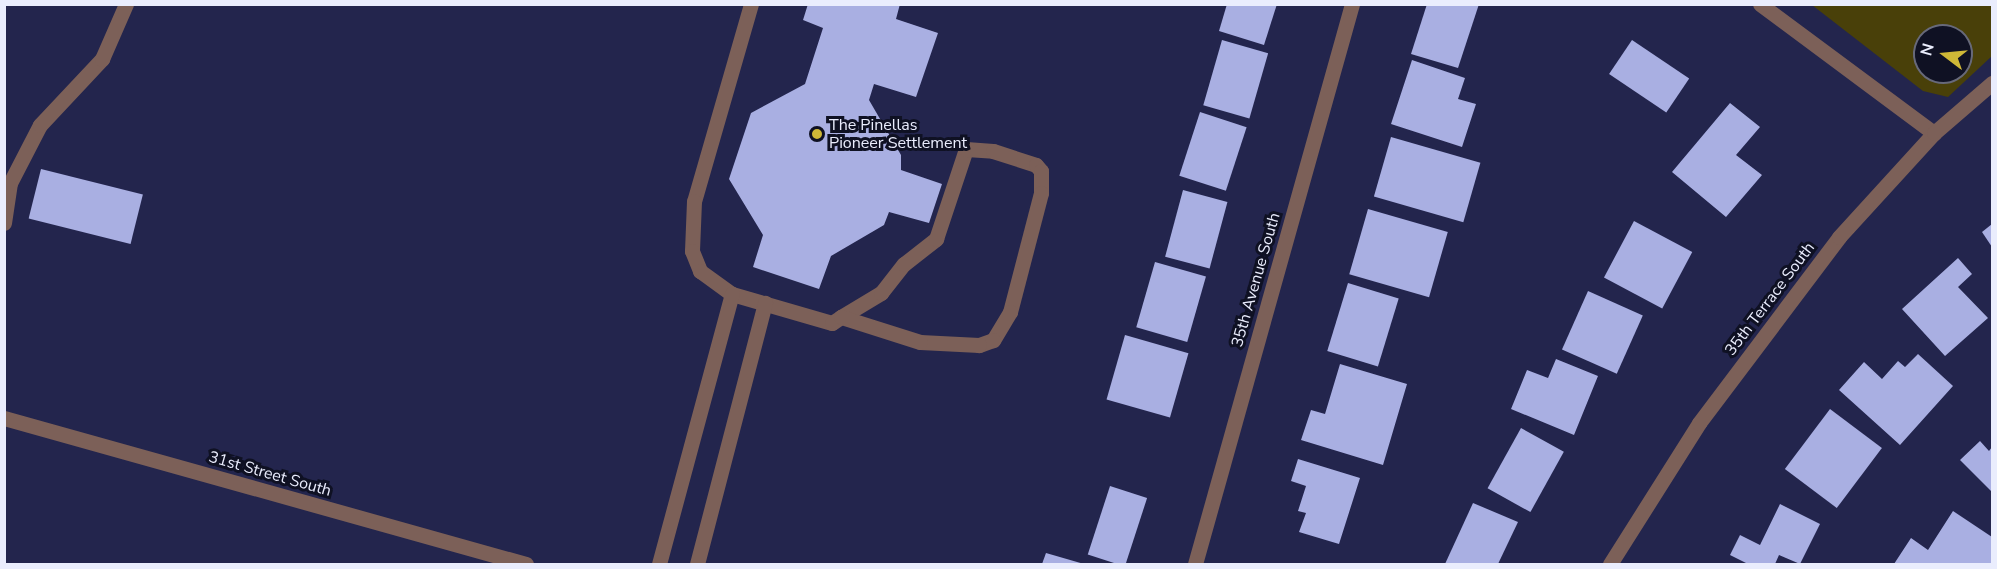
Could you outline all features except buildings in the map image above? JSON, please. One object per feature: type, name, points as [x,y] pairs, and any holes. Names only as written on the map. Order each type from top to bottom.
[{"type":"street","points":[[4,223],[10,183],[40,125],[102,59],[126,4]]},
{"type":"street","points":[[751,4],[694,201],[692,251],[700,272],[732,294],[832,323],[841,317],[881,293],[903,264],[936,239],[966,149],[993,152],[1036,165],[1041,171],[1041,193],[1010,312],[993,340],[979,345],[921,342],[841,317]]},
{"type":"street","name":"35th Avenue South","points":[[1195,564],[1352,4]]},
{"type":"street","points":[[1760,4],[1934,133]]},
{"type":"street","name":"35th Terrace South","points":[[1610,564],[1700,423],[1839,237],[1934,133],[1992,83]]},
{"type":"street","points":[[658,564],[732,294]]},
{"type":"street","points":[[697,564],[765,303]]},
{"type":"street","name":"31st Street South","points":[[4,418],[526,564]]},
{"type":"shaded area","points":[[1812,5],[1992,5],[1992,56],[1973,74],[1973,24],[1913,24],[1913,83]]},
{"type":"shaded area","points":[[1914,84],[1962,84],[1948,97],[1923,91]]},
{"type":"place","name":"The Pinellas Pioneer Settlement","points":[[817,134]]}]
